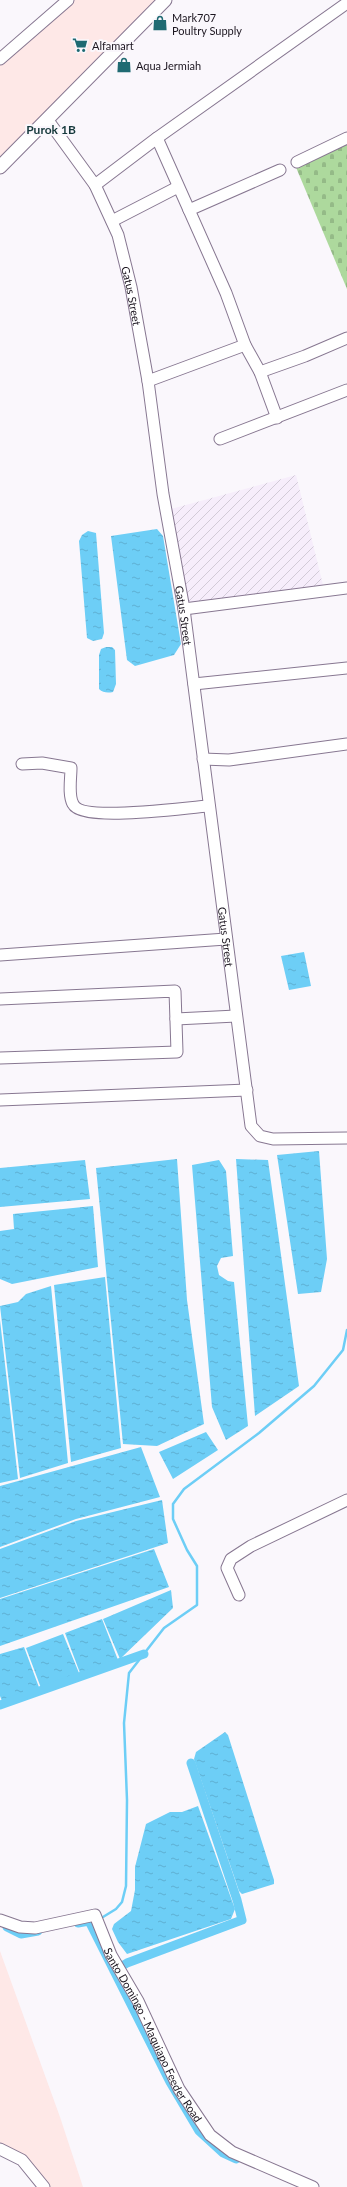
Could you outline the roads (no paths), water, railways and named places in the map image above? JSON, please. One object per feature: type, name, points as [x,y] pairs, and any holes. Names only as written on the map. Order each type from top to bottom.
[{"type":"main road","points":[[0,167],[165,0]]},
{"type":"street","points":[[0,57],[68,0]]},
{"type":"street","points":[[95,185],[157,138],[347,2]]},
{"type":"street","name":"Gatus Street","points":[[47,119],[95,185],[118,235],[131,287],[148,381],[163,494],[184,609],[251,1126],[255,1133],[260,1136],[273,1139],[347,1138]]},
{"type":"street","points":[[157,138],[226,293],[245,345],[260,372],[277,418]]},
{"type":"street","points":[[297,162],[347,138]]},
{"type":"street","points":[[189,210],[280,170]]},
{"type":"street","points":[[112,221],[178,187]]},
{"type":"street","points":[[260,372],[305,356],[347,338]]},
{"type":"street","points":[[148,381],[245,345]]},
{"type":"street","points":[[220,439],[347,390]]},
{"type":"street","points":[[184,609],[347,588]]},
{"type":"street","points":[[194,684],[347,668]]},
{"type":"street","points":[[203,759],[229,760],[347,744]]},
{"type":"street","points":[[22,764],[42,763],[71,768],[72,804],[76,809],[86,812],[125,814],[209,806]]},
{"type":"street","points":[[0,955],[226,939]]},
{"type":"street","points":[[0,999],[175,992],[177,1052],[0,1058]]},
{"type":"street","points":[[176,1019],[236,1016]]},
{"type":"street","points":[[0,1100],[247,1090]]},
{"type":"street","points":[[239,1595],[227,1568],[231,1559],[251,1546],[347,1500]]},
{"type":"street","name":"Santo Domingo - Maquiapo Feeder Road","points":[[0,1920],[20,1928],[34,1928],[95,1915],[111,1955],[127,1982],[179,2088],[210,2135],[232,2152],[313,2187]]},
{"type":"street","points":[[0,2149],[7,2151],[22,2160],[44,2187]]},
{"type":"water","points":[[157,529],[163,536],[181,644],[174,655],[135,666],[127,660],[111,536]]},
{"type":"water","points":[[88,531],[96,533],[104,633],[102,639],[93,641],[87,638],[79,541],[82,535]]},
{"type":"water","points":[[112,647],[115,650],[116,684],[113,692],[109,693],[99,689],[99,655],[101,649]]},
{"type":"water","points":[[304,952],[311,986],[289,990],[281,956]]},
{"type":"water","points":[[319,1151],[327,1259],[321,1292],[298,1294],[277,1155]]},
{"type":"water","points":[[177,1159],[187,1300],[204,1424],[157,1446],[123,1444],[96,1168]]},
{"type":"water","points":[[236,1159],[268,1160],[299,1386],[255,1416]]},
{"type":"water","points":[[85,1160],[90,1199],[0,1207],[0,1168]]},
{"type":"water","points":[[219,1160],[226,1171],[233,1256],[221,1258],[217,1266],[219,1275],[228,1281],[234,1282],[248,1426],[226,1440],[212,1407],[192,1165]]},
{"type":"water","points":[[93,1206],[98,1267],[12,1284],[0,1279],[0,1231],[14,1229],[13,1214]]},
{"type":"water","points":[[105,1277],[121,1448],[71,1462],[54,1285]]},
{"type":"water","points":[[51,1286],[68,1463],[20,1478],[0,1306],[18,1302],[26,1294]]},
{"type":"water","points":[[0,1320],[18,1479],[0,1483]]},
{"type":"water","points":[[206,1432],[218,1450],[173,1479],[159,1452]]},
{"type":"water","points":[[141,1447],[160,1497],[76,1519],[0,1547],[0,1486]]},
{"type":"water","points":[[162,1500],[168,1543],[0,1598],[0,1549],[76,1521]]},
{"type":"water","points":[[154,1549],[169,1587],[0,1646],[0,1599]]},
{"type":"water","points":[[171,1590],[173,1608],[120,1659],[103,1619]]},
{"type":"water","points":[[102,1619],[118,1660],[80,1673],[65,1633]]},
{"type":"water","points":[[63,1634],[79,1673],[41,1688],[26,1648]]},
{"type":"water","points":[[24,1647],[40,1690],[2,1701],[0,1696],[0,1654]]},
{"type":"water","points":[[225,1732],[228,1735],[274,1880],[274,1884],[242,1894],[239,1891],[194,1759],[196,1752]]},
{"type":"water","points":[[198,1806],[235,1909],[231,1919],[127,1954],[118,1942],[112,1929],[114,1924],[131,1911],[135,1890],[135,1867],[146,1824],[170,1812],[182,1812]]},
{"type":"waterway","points":[[103,1917],[116,1909],[122,1902],[126,1886],[127,1800],[124,1723],[129,1673],[164,1628],[197,1605],[197,1566],[187,1550],[173,1519],[173,1504],[184,1489],[259,1433],[314,1386],[343,1350],[347,1330]]},
{"type":"waterway","points":[[0,1705],[144,1654]]},
{"type":"waterway","points":[[114,1971],[127,1963],[242,1920],[237,1900],[191,1763]]},
{"type":"waterway","points":[[78,1923],[89,1921],[170,2082],[199,2131],[223,2153],[236,2159]]},
{"type":"waterway","points":[[7,1927],[21,1934],[38,1931]]},
{"type":"place","name":"Mark707 Poultry Supply","points":[[160,23]]},
{"type":"place","name":"Alfamart","points":[[80,45]]},
{"type":"place","name":"Aqua Jermiah","points":[[124,65]]},
{"type":"district","name":"Purok 1B","points":[[51,129]]}]
